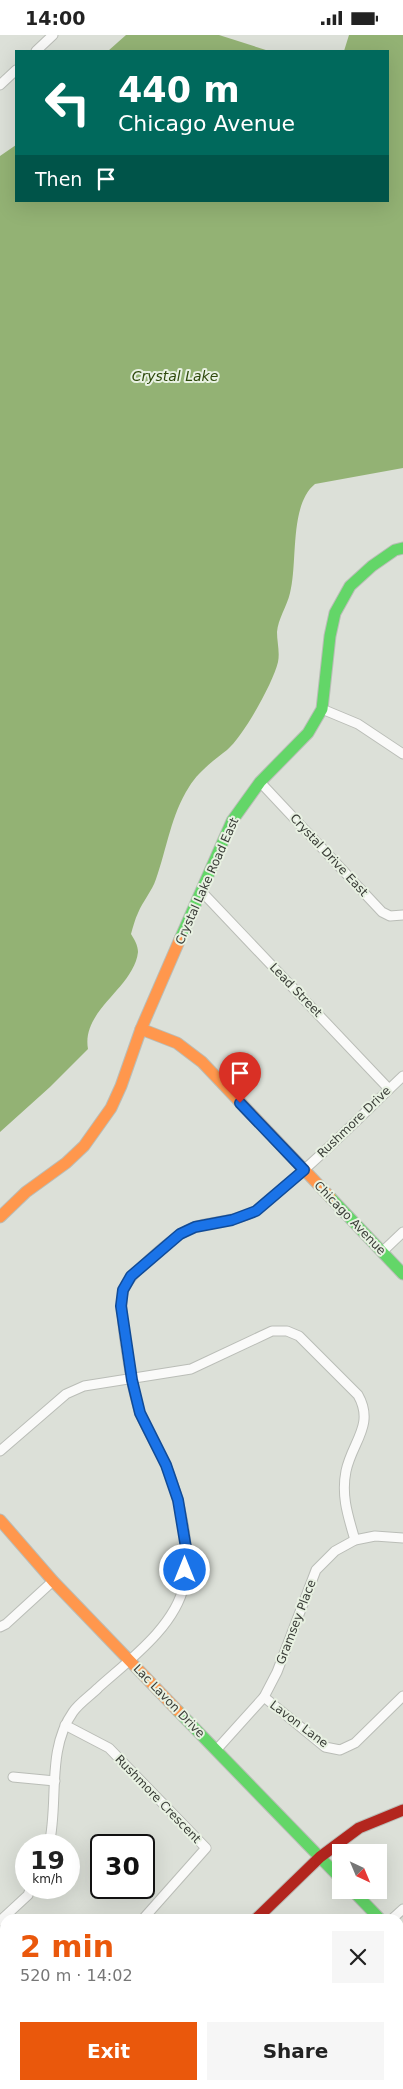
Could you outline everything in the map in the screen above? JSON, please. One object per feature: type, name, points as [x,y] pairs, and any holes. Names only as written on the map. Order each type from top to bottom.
[{"type":"street","points":[[37,50],[53,35]]},
{"type":"street","points":[[0,85],[15,71]]},
{"type":"street","name":"Crystal Lake Road East","points":[[0,1217],[26,1192],[66,1163],[84,1146],[100,1126],[121,1086],[140,1029],[232,821],[260,782],[308,733],[322,709],[330,636],[335,613],[350,585],[372,565],[395,550],[403,548]]},
{"type":"street","points":[[322,709],[358,723],[403,754]]},
{"type":"street","name":"Crystal Drive East","points":[[260,782],[382,912],[390,916],[403,915]]},
{"type":"street","name":"Lead Street","points":[[202,892],[390,1089]]},
{"type":"street","name":"Chicago Avenue","points":[[140,1029],[177,1043],[202,1062],[403,1274]]},
{"type":"street","name":"Rushmore Drive","points":[[50,1834],[57,1748],[65,1725],[74,1710],[129,1660],[168,1621],[184,1586],[187,1554],[178,1500],[166,1465],[140,1413],[132,1380],[121,1306],[123,1290],[131,1276],[180,1234],[195,1227],[232,1220],[256,1211],[304,1170],[403,1076]]},
{"type":"street","points":[[382,1252],[403,1232]]},
{"type":"street","points":[[0,1451],[66,1394],[84,1386],[132,1380],[191,1369],[272,1331],[287,1331],[299,1336],[358,1395],[365,1406],[365,1422],[346,1471],[344,1503],[355,1540]]},
{"type":"street","name":"Lac Lavon Drive","points":[[0,1520],[53,1581],[332,1870]]},
{"type":"street","name":"Gramsey Place","points":[[218,1752],[218,1748],[264,1697],[277,1672],[316,1570],[335,1551],[355,1540],[376,1537],[403,1538]]},
{"type":"street","points":[[0,1627],[6,1624],[53,1581]]},
{"type":"street","name":"Lavon Lane","points":[[264,1697],[325,1747],[340,1750],[355,1743],[403,1696]]},
{"type":"street","name":"Rushmore Crescent","points":[[65,1725],[109,1748],[206,1848],[147,1914]]},
{"type":"street","points":[[13,1777],[55,1781]]},
{"type":"street","points":[[261,1914],[320,1857],[359,1828],[403,1809]]},
{"type":"street","points":[[10,1914],[24,1899]]},
{"type":"street","points":[[361,1899],[375,1914]]},
{"type":"water","points":[[126,35],[219,35],[266,50],[109,50]]},
{"type":"water","name":"Crystal Lake","points":[[349,35],[403,35],[403,468],[315,484],[307,493],[301,506],[298,520],[289,598],[277,632],[279,658],[270,683],[257,709],[241,734],[227,750],[197,776],[183,798],[174,820],[156,879],[133,926],[131,934],[137,945],[138,952],[134,965],[128,977],[92,1022],[88,1035],[88,1049],[50,1087],[0,1132],[0,156],[15,146],[15,202],[389,202],[389,50],[344,50]]},
{"type":"traffic: fast","points":[[180,939],[232,821],[260,782],[308,733],[322,709],[330,636],[335,613],[350,586],[372,566],[395,550],[403,548]]},
{"type":"traffic: fast","points":[[330,1197],[403,1274]]},
{"type":"traffic: fast","points":[[178,1711],[332,1870]]},
{"type":"traffic: fast","points":[[361,1899],[375,1914]]},
{"type":"traffic: slow","points":[[0,1217],[26,1192],[66,1163],[84,1146],[111,1108],[121,1086],[141,1029],[180,939]]},
{"type":"traffic: slow","points":[[141,1029],[177,1043],[202,1062],[330,1197]]},
{"type":"traffic: slow","points":[[0,1520],[53,1581],[178,1711]]},
{"type":"traffic: jam","points":[[261,1914],[320,1857],[359,1828],[403,1810]]},
{"type":"route","points":[[185,1570],[187,1554],[178,1500],[166,1465],[140,1413],[132,1380],[121,1306],[123,1290],[131,1276],[180,1234],[195,1227],[232,1220],[256,1211],[304,1170],[240,1103]]}]
